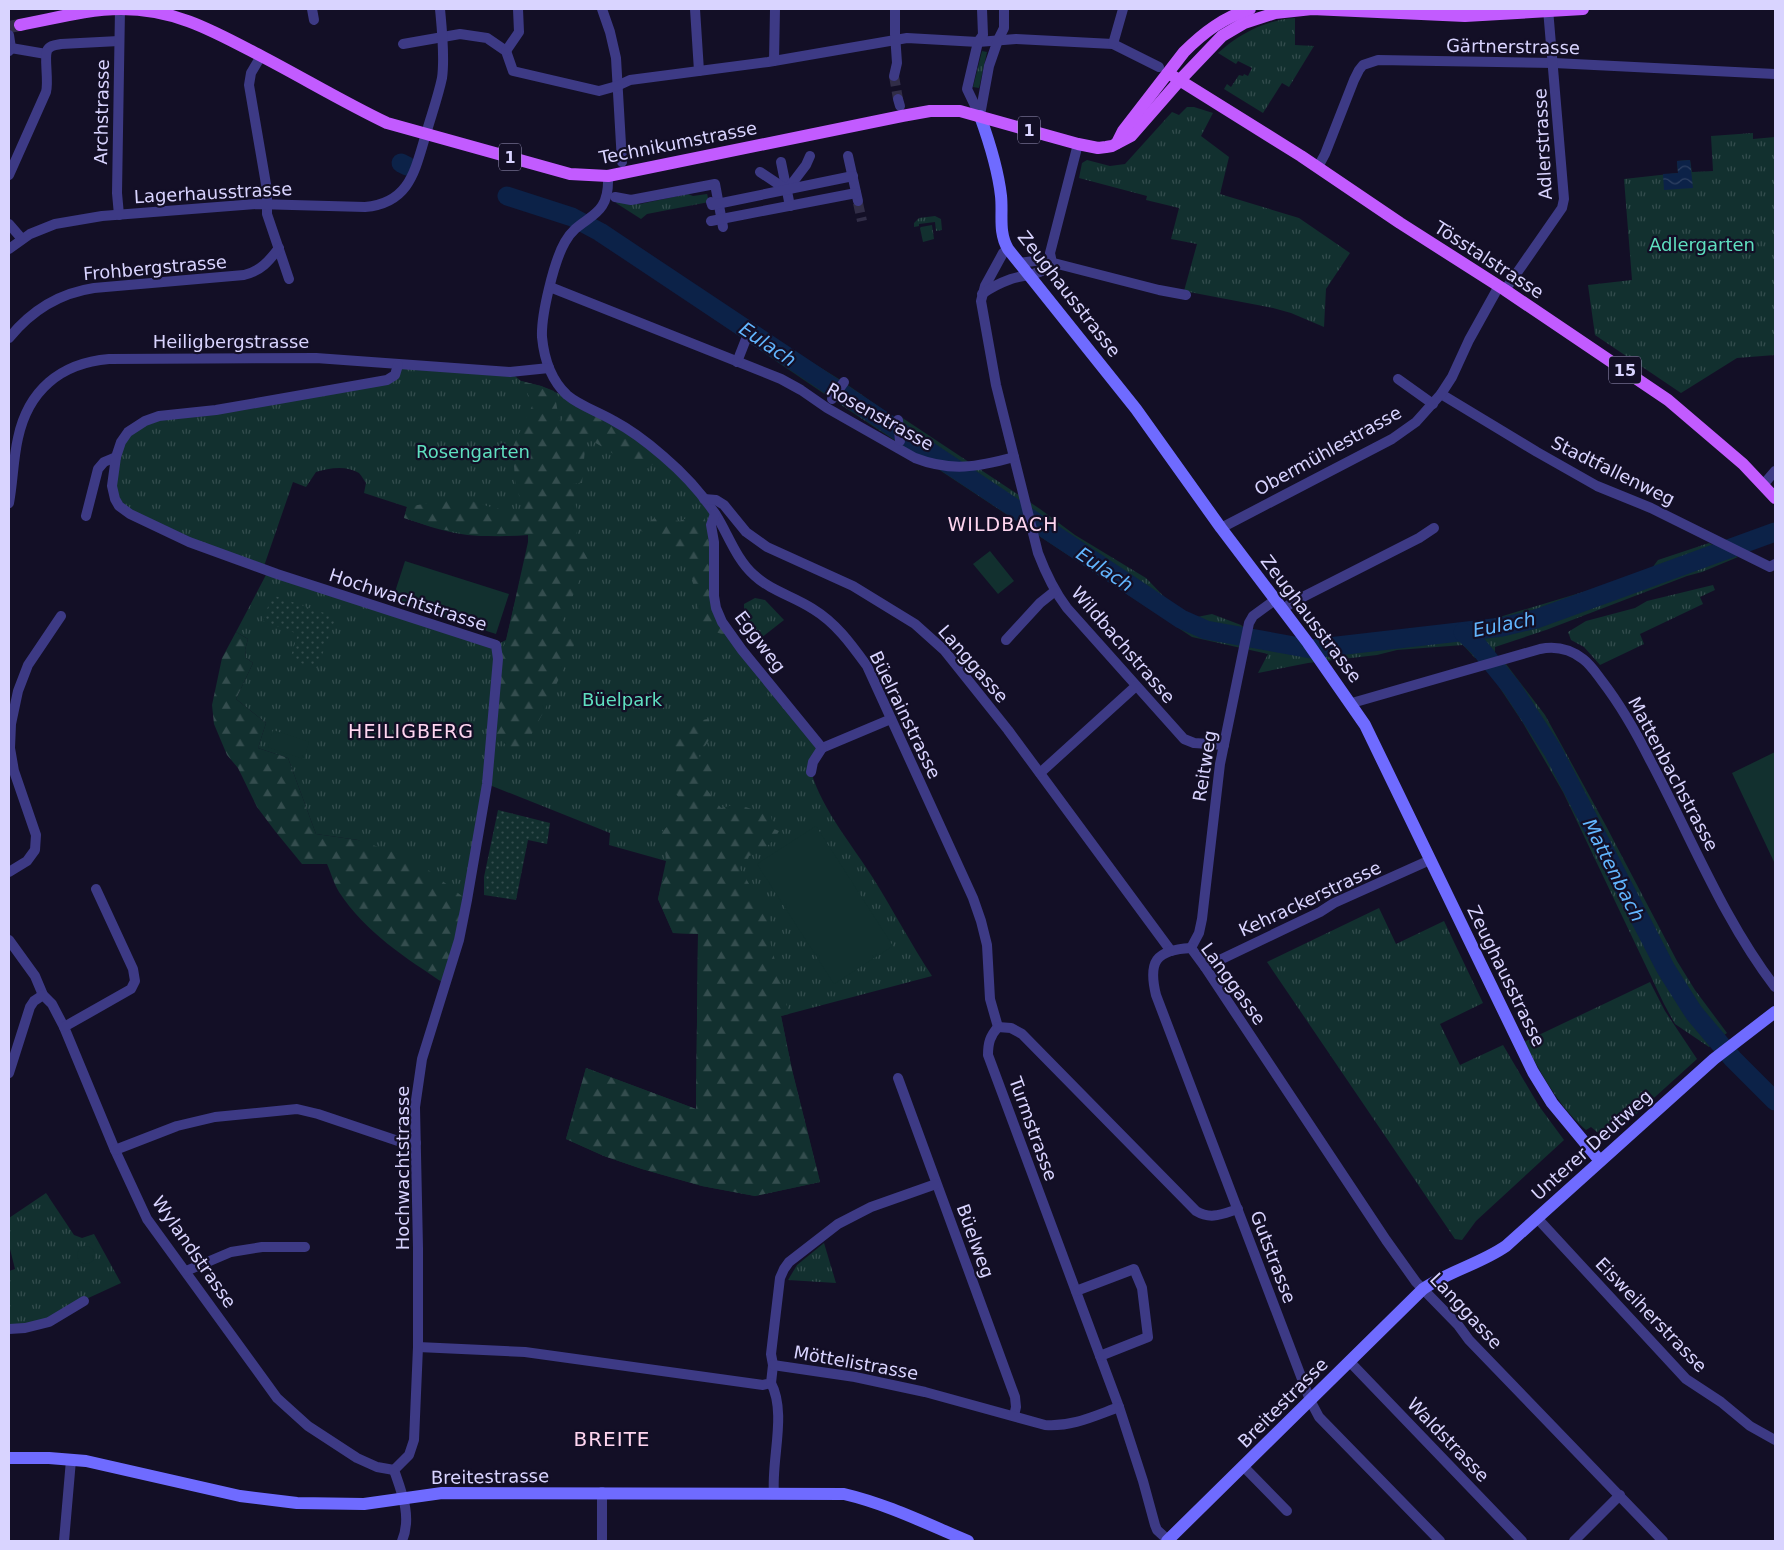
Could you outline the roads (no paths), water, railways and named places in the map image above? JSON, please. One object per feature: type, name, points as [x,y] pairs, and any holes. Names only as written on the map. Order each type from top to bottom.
[{"type":"main road","name":"1","points":[[20,25],[102,9],[120,9]]},
{"type":"main road","name":"Technikumstrasse","points":[[120,9],[146,10],[178,17],[204,26],[359,110],[388,123],[428,127],[570,174],[608,176],[930,110],[952,110],[980,116],[1098,148],[1112,146],[1131,136],[1180,80]]},
{"type":"main road","name":"1","points":[[1180,80],[1222,36],[1235,17],[1250,9]]},
{"type":"main road","name":"1","points":[[1235,17],[1260,17],[1292,10],[1329,9],[1465,16],[1583,9]]},
{"type":"main road","name":"1","points":[[1380,9],[1401,13]]},
{"type":"main road","points":[[1117,143],[1164,70],[1221,14],[1235,17]]},
{"type":"main road","name":"Tösstalstrasse","points":[[1164,70],[1318,167],[1668,400],[1713,437],[1775,498]]},
{"type":"main road","name":"Zeughausstrasse","points":[[980,116],[988,136],[1001,195],[1002,236],[1008,249],[1136,409],[1366,725],[1533,1072],[1552,1103],[1600,1161]]},
{"type":"main road","name":"Unterer Deutweg","points":[[1423,1289],[1438,1279],[1495,1254],[1506,1246],[1714,1059],[1775,1012]]},
{"type":"main road","name":"Breitestrasse","points":[[1167,1541],[1423,1289]]},
{"type":"main road","name":"Breitestrasse","points":[[9,1458],[71,1460],[110,1466],[194,1487],[264,1500],[297,1503],[364,1504],[442,1493],[836,1494],[867,1499],[968,1541]]},
{"type":"street","name":"Archstrasse","points":[[118,215],[120,9]]},
{"type":"street","points":[[312,9],[314,20]]},
{"type":"street","name":"Lagerhausstrasse","points":[[9,249],[36,230],[55,224],[118,215],[267,204],[359,208],[386,202],[402,192],[419,159],[442,77],[440,9]]},
{"type":"street","points":[[403,44],[460,34],[486,38],[506,51],[519,32],[518,9]]},
{"type":"street","points":[[602,9],[616,58],[622,162]]},
{"type":"street","points":[[695,9],[699,71]]},
{"type":"street","points":[[774,61],[775,9]]},
{"type":"street","points":[[894,76],[897,63],[896,9]]},
{"type":"street","points":[[980,116],[967,90],[978,42],[983,35],[982,9]]},
{"type":"street","points":[[980,116],[989,66],[1004,28],[1004,9]]},
{"type":"street","points":[[1113,44],[1123,9]]},
{"type":"street","name":"Adlerstrasse","points":[[1502,288],[1562,208],[1564,199],[1549,10]]},
{"type":"street","points":[[9,35],[10,50],[46,54]]},
{"type":"street","name":"Tösstalstrasse","points":[[506,51],[514,71],[599,91],[630,80],[774,61],[907,38],[978,42],[998,40],[1113,44],[1164,70]]},
{"type":"street","points":[[9,175],[46,92],[48,78],[46,54],[49,48],[58,44],[119,41]]},
{"type":"street","points":[[261,56],[251,72],[249,85],[267,190],[267,214],[289,280]]},
{"type":"street","name":"Gärtnerstrasse","points":[[1318,167],[1354,80],[1363,65],[1378,60],[1554,63],[1775,74]]},
{"type":"street","points":[[1052,263],[1050,253],[1078,144]]},
{"type":"street","points":[[614,197],[630,200],[715,184],[715,203],[719,223],[790,206],[857,197],[848,153]]},
{"type":"street","points":[[787,190],[806,165],[810,156]]},
{"type":"street","points":[[781,162],[790,206]]},
{"type":"street","points":[[760,172],[787,190]]},
{"type":"street","points":[[549,368],[543,344],[542,328],[550,287],[564,243],[572,233],[601,209],[606,196],[608,176]]},
{"type":"street","points":[[715,203],[853,176]]},
{"type":"street","points":[[9,224],[22,239]]},
{"type":"street","name":"Frohbergstrasse","points":[[9,338],[19,326],[38,310],[72,293],[94,288],[244,275],[261,268],[279,248]]},
{"type":"street","points":[[982,294],[1003,253],[1008,249]]},
{"type":"street","points":[[1019,263],[1042,260],[1186,295]]},
{"type":"street","points":[[998,263],[998,275],[1005,280],[1043,272],[1052,263]]},
{"type":"street","points":[[982,294],[989,288],[1012,279]]},
{"type":"street","name":"Rosenstrasse","points":[[550,287],[781,379],[827,408],[915,458],[933,465],[949,467],[967,466],[997,462],[1014,457]]},
{"type":"street","name":"Obermühlestrasse","points":[[1221,528],[1392,439],[1416,422],[1441,394],[1452,377],[1472,333],[1502,288]]},
{"type":"street","name":"Wildbachstrasse","points":[[982,294],[981,301],[989,349],[1014,457],[1046,575],[1067,608],[1184,739],[1194,743],[1224,745]]},
{"type":"street","points":[[737,362],[746,339]]},
{"type":"street","name":"Heiligbergstrasse","points":[[9,503],[18,439],[23,419],[31,402],[62,372],[85,362],[109,359],[316,358],[510,372],[549,368]]},
{"type":"street","name":"Hochwachtstrasse","points":[[394,1470],[409,1456],[414,1440],[418,1347],[416,1107],[422,1059],[459,940],[487,784],[498,659],[496,645],[268,571],[189,542],[130,514],[119,506],[112,486],[116,457],[121,442],[128,432],[145,421],[159,416],[216,410],[387,380],[395,375],[398,365]]},
{"type":"street","name":"Büelrainstrasse","points":[[549,368],[568,395],[616,422],[648,444],[698,489],[715,514],[741,560],[752,574],[772,589],[812,608],[826,617],[842,632],[866,666],[973,898],[987,945],[990,999],[998,1027]]},
{"type":"street","points":[[1398,379],[1432,404]]},
{"type":"street","points":[[832,399],[844,382]]},
{"type":"street","name":"Stadtfallenweg","points":[[1441,394],[1513,438],[1598,486],[1651,508],[1770,567],[1775,564]]},
{"type":"street","points":[[898,420],[900,441]]},
{"type":"street","points":[[86,516],[98,469],[104,462],[116,457]]},
{"type":"street","points":[[1763,485],[1775,471]]},
{"type":"street","name":"Langgasse","points":[[704,499],[716,500],[724,505],[746,532],[767,547],[853,586],[915,624],[944,650],[1008,730],[1170,951],[1191,948],[1386,1240],[1423,1289],[1458,1325],[1469,1340],[1663,1541]]},
{"type":"street","name":"Eggweg","points":[[715,514],[711,525],[714,542],[714,596],[716,608],[722,622],[742,650],[822,748]]},
{"type":"street","name":"Reitweg","points":[[1191,948],[1199,933],[1202,919],[1224,745],[1244,648],[1253,616],[1279,604],[1293,602],[1419,538],[1434,528]]},
{"type":"street","points":[[1006,640],[1040,603],[1055,591]]},
{"type":"street","points":[[9,872],[27,861],[34,850],[36,835],[14,771],[10,748],[11,724],[16,699],[28,665],[62,616]]},
{"type":"street","name":"Mattenbachstrasse","points":[[1352,704],[1540,649],[1555,647],[1570,651],[1582,658],[1593,669],[1614,697],[1633,727],[1717,894],[1748,949],[1775,987]]},
{"type":"street","points":[[1040,773],[1136,686]]},
{"type":"street","points":[[811,772],[813,762],[822,748],[891,719]]},
{"type":"street","name":"Kehrackerstrasse","points":[[1205,967],[1320,912],[1334,903],[1430,860]]},
{"type":"street","points":[[64,1027],[130,989],[135,981],[132,968],[96,889]]},
{"type":"street","name":"Wylandstrasse","points":[[9,940],[35,976],[43,995],[52,1004],[64,1027],[115,1150],[148,1219],[277,1398],[308,1426],[357,1458],[394,1470]]},
{"type":"street","name":"Gutstrasse","points":[[1170,951],[1158,958],[1152,969],[1152,980],[1156,995],[1310,1400],[1319,1417],[1440,1541]]},
{"type":"street","points":[[9,1073],[30,1007],[34,1001],[43,995]]},
{"type":"street","name":"Turmstrasse","points":[[1167,1541],[1155,1525],[1143,1480],[1119,1407],[988,1055],[988,1044],[991,1034],[998,1027],[1012,1028],[1022,1034],[1196,1211],[1205,1216],[1216,1216],[1238,1209]]},
{"type":"street","name":"Büelweg","points":[[898,1078],[1015,1396],[1016,1407],[1014,1416]]},
{"type":"street","points":[[115,1150],[177,1126],[215,1117],[297,1109],[318,1114],[404,1143],[416,1143]]},
{"type":"street","points":[[773,1365],[771,1354],[780,1278],[789,1262],[838,1224],[871,1208],[936,1184]]},
{"type":"street","name":"Eisweiherstrasse","points":[[1538,1218],[1686,1380],[1721,1402],[1750,1426],[1775,1440]]},
{"type":"street","points":[[186,1271],[231,1252],[262,1247],[305,1247]]},
{"type":"street","points":[[1076,1291],[1134,1268],[1142,1288],[1148,1337],[1100,1356]]},
{"type":"street","points":[[9,1329],[25,1328],[49,1322],[84,1301]]},
{"type":"street","points":[[418,1347],[525,1352],[763,1385],[771,1383]]},
{"type":"street","name":"Waldstrasse","points":[[1350,1361],[1522,1541]]},
{"type":"street","name":"Möttelistrasse","points":[[774,1493],[778,1427],[775,1391],[771,1383],[773,1365],[855,1377],[926,1392],[1045,1425],[1058,1426],[1075,1423],[1119,1407]]},
{"type":"street","points":[[64,1541],[71,1460]]},
{"type":"street","points":[[1243,1466],[1287,1512]]},
{"type":"street","points":[[394,1470],[408,1522],[402,1541]]},
{"type":"street","points":[[602,1492],[602,1541]]},
{"type":"street","points":[[1574,1541],[1620,1495]]},
{"type":"water","points":[[1690,160],[1693,188],[1664,190],[1663,174],[1678,173],[1677,161]]},
{"type":"waterway","name":"Eulach","points":[[401,163],[407,166]]},
{"type":"waterway","name":"Eulach","points":[[507,196],[572,217],[600,232],[1181,619],[1206,630],[1311,649],[1502,627],[1536,619],[1775,532]]},
{"type":"waterway","name":"Mattenbach","points":[[1463,632],[1478,646],[1512,688],[1553,751],[1666,969],[1694,1013],[1733,1059],[1775,1101]]},
{"type":"tunnel","points":[[9,27],[20,25]]},
{"type":"tunnel","points":[[894,76],[898,99]]},
{"type":"tunnel","points":[[858,203],[862,221]]},
{"type":"district","name":"WILDBACH","points":[[1003,524]]},
{"type":"district","name":"HEILIGBERG","points":[[411,731]]},
{"type":"district","name":"BREITE","points":[[612,1439]]},
{"type":"park label","name":"Adlergarten","points":[[1702,245]]},
{"type":"park label","name":"Rosengarten","points":[[473,452]]},
{"type":"park label","name":"Büelpark","points":[[622,700]]}]
